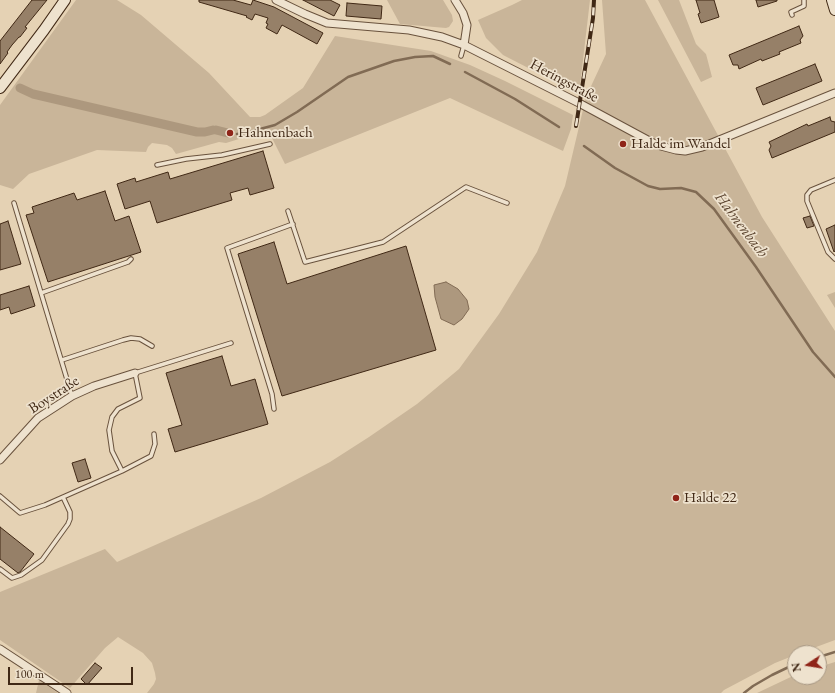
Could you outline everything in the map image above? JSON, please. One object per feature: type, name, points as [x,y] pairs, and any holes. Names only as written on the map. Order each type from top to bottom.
[{"type":"street","points":[[0,88],[65,0]]},
{"type":"street","name":"Heringstraße","points":[[276,0],[304,14],[327,23],[409,30],[442,37],[464,45],[580,103],[658,145],[676,150],[685,151],[702,147],[835,93]]},
{"type":"street","points":[[455,0],[467,24],[464,45]]},
{"type":"street","points":[[832,0],[835,10]]},
{"type":"street","name":"Boystraße","points":[[0,460],[38,418],[72,396],[94,386],[135,373]]},
{"type":"street","points":[[0,649],[68,693]]},
{"type":"lane","points":[[792,15],[791,12],[804,6],[804,0]]},
{"type":"lane","points":[[461,56],[464,45]]},
{"type":"lane","points":[[157,165],[222,155],[270,144]]},
{"type":"lane","points":[[835,180],[812,190],[807,195],[807,201],[828,252],[835,259]]},
{"type":"lane","points":[[288,211],[305,262],[384,242],[466,187],[507,203]]},
{"type":"lane","points":[[14,203],[72,396]]},
{"type":"lane","points":[[274,409],[272,394],[227,248],[293,224]]},
{"type":"lane","points":[[41,292],[128,262],[130,259]]},
{"type":"lane","points":[[62,360],[131,338],[140,339],[152,346]]},
{"type":"lane","points":[[122,471],[112,451],[109,430],[112,417],[118,409],[140,398],[135,373],[231,343]]},
{"type":"lane","points":[[0,496],[20,512],[45,505],[122,471],[151,456],[155,444],[154,434]]},
{"type":"lane","points":[[0,569],[12,578],[21,576],[42,560],[70,519],[70,512],[63,497]]},
{"type":"shaded area","points":[[76,0],[117,0],[141,15],[209,73],[250,117],[260,117],[265,115],[303,88],[335,36],[431,51],[470,65],[573,115],[571,129],[563,151],[450,98],[285,164],[268,130],[226,143],[219,142],[176,154],[172,148],[167,145],[152,143],[146,152],[97,150],[29,174],[13,189],[0,185],[0,105]]},
{"type":"shaded area","points":[[387,0],[443,0],[452,15],[453,21],[449,27],[446,28],[400,24]]},
{"type":"shaded area","points":[[522,0],[590,0],[579,94],[503,55],[486,38],[478,20]]},
{"type":"shaded area","points":[[602,0],[645,0],[762,217],[835,331],[835,640],[822,645],[787,645],[787,658],[775,663],[721,693],[147,693],[156,679],[152,663],[143,653],[118,637],[105,648],[70,688],[0,640],[0,592],[105,549],[117,562],[261,498],[330,462],[369,437],[417,404],[459,369],[499,314],[537,252],[565,186],[586,97],[606,54]]},
{"type":"shaded area","points":[[658,0],[679,0],[696,44],[706,54],[712,77],[701,82]]},
{"type":"shaded area","points":[[446,282],[458,289],[467,300],[469,309],[462,319],[454,325],[441,319],[435,297],[434,285]]},
{"type":"shaded area","points":[[835,292],[835,308],[827,295]]},
{"type":"shaded area","points":[[835,662],[835,693],[757,693],[787,679],[787,685],[827,685],[827,664]]},
{"type":"shaded area","points":[[39,680],[58,693],[36,693]]},
{"type":"building","points":[[32,0],[47,0],[25,27],[27,28],[12,45],[0,64],[0,41]]},
{"type":"building","points":[[199,0],[233,0],[251,5],[253,0],[274,7],[323,33],[317,44],[282,25],[277,34],[266,28],[268,18],[255,14],[252,20],[246,17],[247,16],[199,2]]},
{"type":"building","points":[[303,0],[330,0],[340,5],[334,16]]},
{"type":"building","points":[[696,0],[714,0],[719,17],[701,23]]},
{"type":"building","points":[[756,0],[777,0],[777,1],[758,7]]},
{"type":"building","points":[[347,3],[382,6],[381,19],[346,16]]},
{"type":"building","points":[[799,26],[803,36],[800,40],[801,43],[779,52],[780,54],[762,61],[761,59],[739,69],[738,65],[733,65],[729,55]]},
{"type":"building","points":[[815,64],[822,81],[763,105],[756,88]]},
{"type":"building","points":[[830,117],[831,121],[835,122],[835,132],[772,158],[769,150],[771,146],[769,142],[807,124],[808,126]]},
{"type":"building","points":[[263,151],[274,188],[250,195],[248,188],[230,193],[232,200],[157,223],[150,201],[125,209],[117,184],[135,178],[136,182],[168,172],[170,179]]},
{"type":"building","points":[[105,191],[115,221],[129,216],[141,252],[48,282],[26,215],[34,213],[32,207],[74,193],[77,200]]},
{"type":"building","points":[[810,216],[814,226],[807,228],[803,218]]},
{"type":"building","points":[[8,221],[21,264],[0,270],[0,224]]},
{"type":"building","points":[[835,225],[835,251],[834,252],[826,229]]},
{"type":"building","points":[[274,242],[287,284],[406,246],[436,350],[282,396],[238,254]]},
{"type":"building","points":[[29,286],[35,306],[11,314],[9,307],[0,310],[0,295]]},
{"type":"building","points":[[222,356],[231,386],[255,379],[268,424],[175,452],[168,429],[182,425],[166,373]]},
{"type":"building","points":[[85,459],[91,478],[78,482],[72,463]]},
{"type":"building","points":[[0,527],[34,554],[18,573],[0,559]]},
{"type":"building","points":[[95,663],[102,668],[87,685],[81,679]]},
{"type":"waterway","name":"Hahnenbach","points":[[237,134],[275,125],[297,112],[348,77],[394,61],[415,57],[433,56],[450,64]]},
{"type":"waterway","name":"Hahnenbach","points":[[465,72],[515,99],[559,127]]},
{"type":"waterway","name":"Hahnenbach","points":[[20,88],[33,94],[197,132],[213,130]]},
{"type":"waterway","name":"Hahnenbach","points":[[216,130],[228,133]]},
{"type":"waterway","name":"Hahnenbach","points":[[584,146],[615,168],[648,186],[660,189],[681,188],[696,192],[714,209],[756,267],[813,352],[835,377]]},
{"type":"waterway","points":[[827,654],[835,652]]},
{"type":"waterway","points":[[744,693],[753,686],[787,668]]},
{"type":"railway","points":[[576,126],[593,18],[594,0]]},
{"type":"place","name":"Hahnenbach","points":[[230,133]]},
{"type":"place","name":"Halde im Wandel","points":[[623,144]]},
{"type":"place","name":"Halde 22","points":[[676,498]]}]
